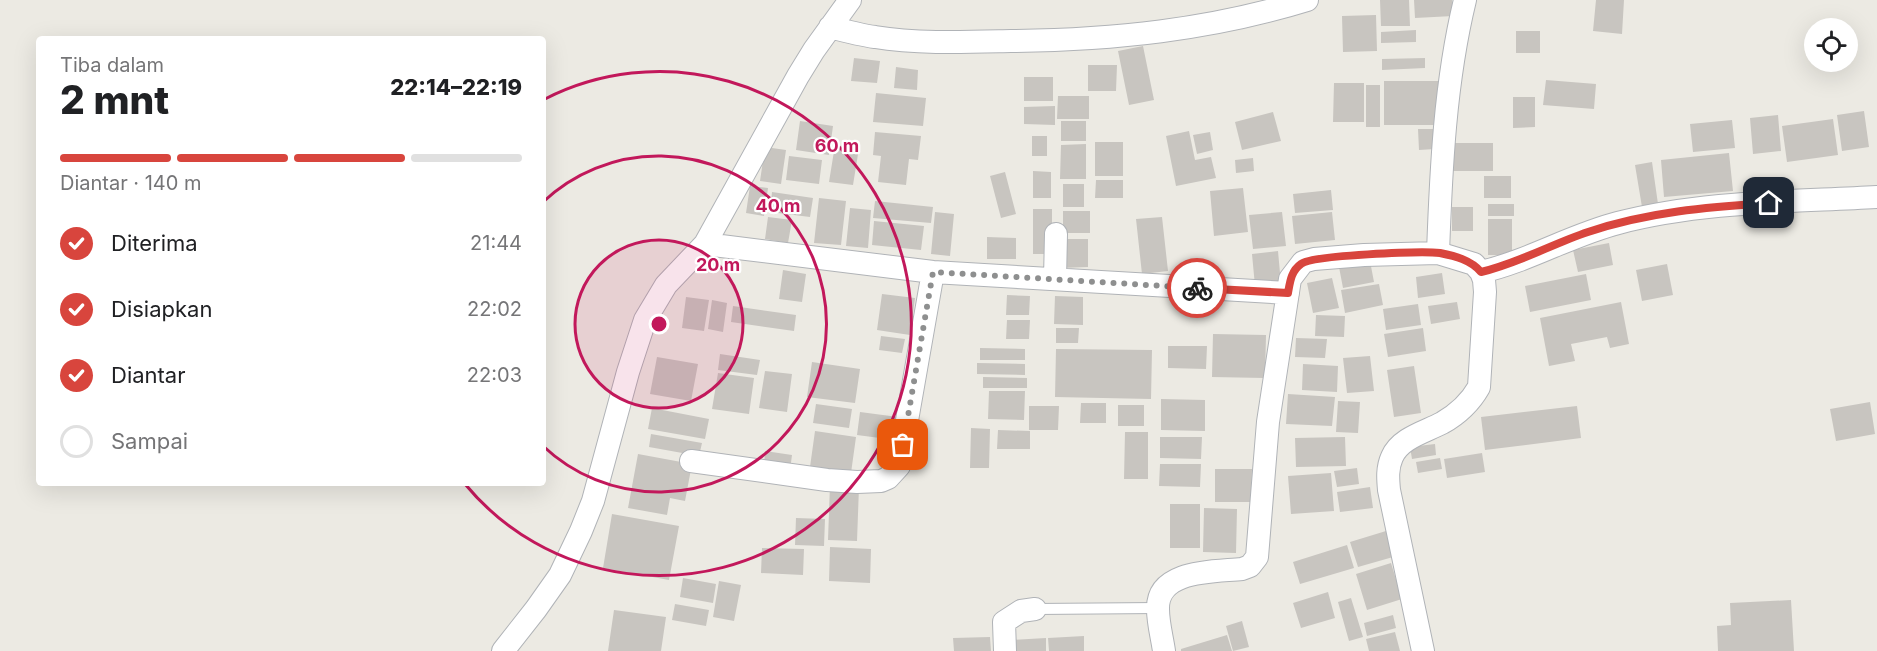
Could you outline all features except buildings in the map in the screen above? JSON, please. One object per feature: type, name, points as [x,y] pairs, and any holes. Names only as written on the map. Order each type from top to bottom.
[{"type":"street","points":[[503,651],[560,575],[581,531],[593,501],[628,372],[645,320],[666,285],[705,244],[798,76],[850,0]]},
{"type":"street","points":[[830,27],[876,38],[951,42],[1076,40],[1186,29],[1262,14],[1307,0]]},
{"type":"street","points":[[1438,253],[1442,151],[1458,30],[1466,0]]},
{"type":"street","points":[[1481,272],[1520,260],[1588,232],[1664,213],[1705,207],[1877,197]]},
{"type":"street","points":[[1055,279],[1056,234]]},
{"type":"street","points":[[705,244],[933,272],[1288,293]]},
{"type":"street","points":[[1164,651],[1158,608],[1163,591],[1175,579],[1242,569],[1254,562],[1257,557],[1268,422],[1290,279],[1296,269],[1303,262],[1314,259],[1438,253],[1474,264],[1481,272],[1485,292],[1479,387],[1472,400],[1459,412],[1407,440],[1392,456],[1388,473],[1389,490],[1423,651]]},
{"type":"street","points":[[691,461],[827,480],[872,482],[888,478],[899,466],[933,272]]},
{"type":"street","points":[[1005,651],[1004,622],[1021,611],[1035,609]]},
{"type":"lane","points":[[1035,609],[1158,608]]},
{"type":"way so far","points":[[903,445],[933,272],[1197,288]]},
{"type":"route","points":[[1197,288],[1288,293],[1290,279],[1303,262],[1364,255],[1438,253],[1474,264],[1481,272],[1501,267],[1588,232],[1619,223],[1705,207],[1769,203]]}]
